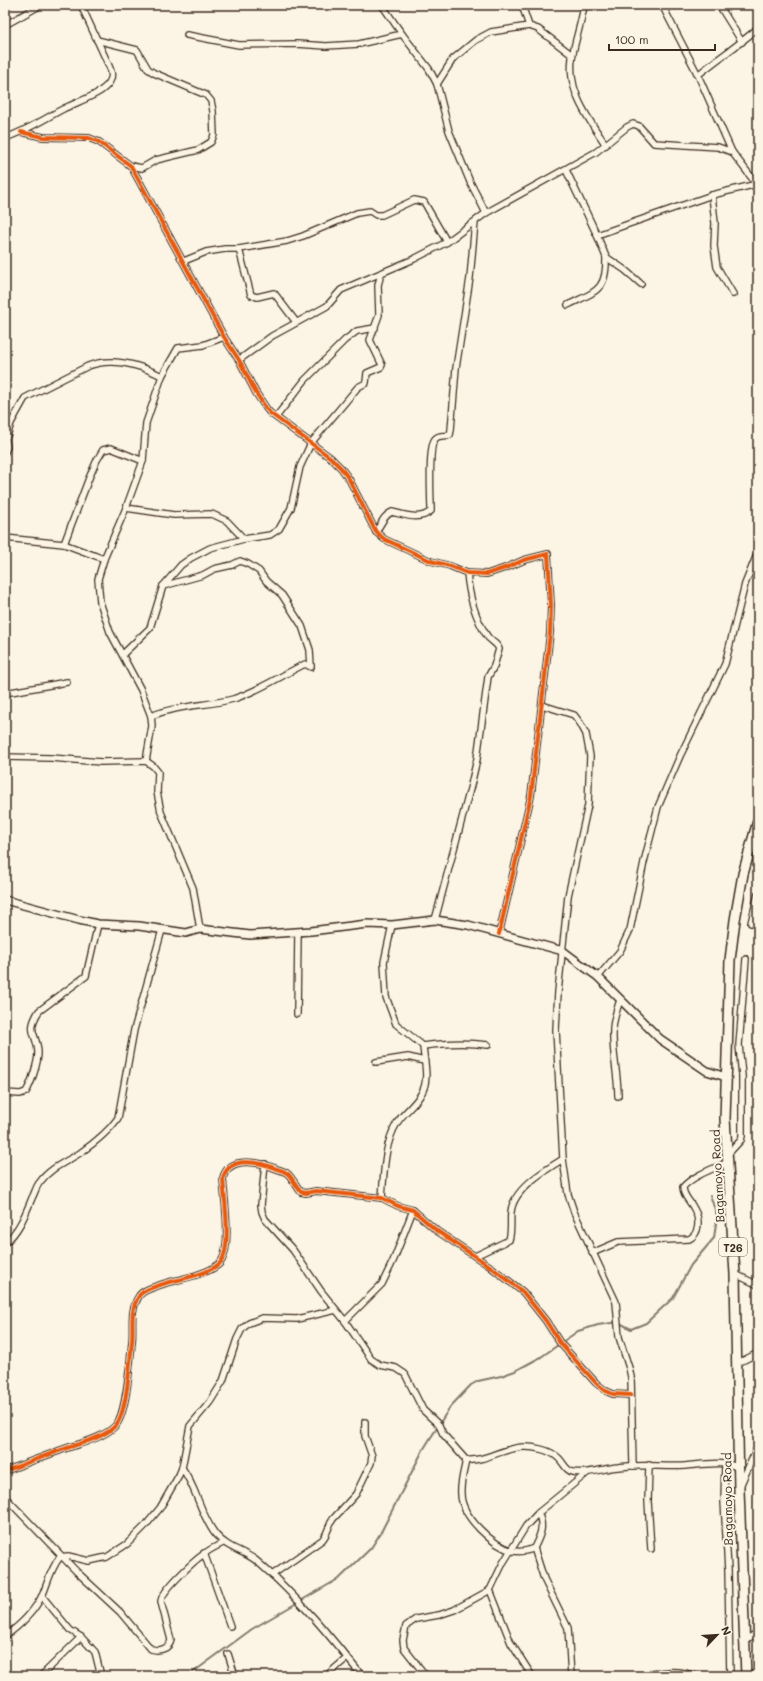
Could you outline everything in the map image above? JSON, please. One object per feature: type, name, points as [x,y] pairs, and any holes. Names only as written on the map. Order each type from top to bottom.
[{"type":"highway","name":"Bagamoyo Road","points":[[746,1676],[743,1642],[738,1468],[735,1274],[725,1119],[730,960],[743,874],[758,821]]},
{"type":"street","points":[[5,25],[42,5]]},
{"type":"street","points":[[5,138],[21,132],[65,108],[93,95],[111,80],[112,73],[81,5]]},
{"type":"street","points":[[382,5],[429,69],[437,84],[449,131],[470,182],[486,213]]},
{"type":"street","points":[[522,5],[529,26]]},
{"type":"street","points":[[584,5],[572,55],[572,84],[582,109],[606,145]]},
{"type":"street","points":[[597,235],[712,195],[757,185],[732,152],[698,75],[662,5]]},
{"type":"street","points":[[718,5],[742,42]]},
{"type":"street","points":[[437,84],[452,59],[476,40],[491,32],[529,26],[538,29],[572,55]]},
{"type":"street","points":[[698,75],[720,56],[742,42],[758,28]]},
{"type":"street","points":[[187,35],[239,45],[297,44],[326,46],[360,44],[402,34]]},
{"type":"street","points":[[97,40],[137,50],[148,69],[206,95],[211,101],[214,111],[214,135],[211,142],[198,150],[156,160],[142,168],[131,166]]},
{"type":"street","points":[[239,360],[272,336],[327,306],[340,290],[381,274],[447,242],[486,213],[566,170],[606,145],[627,127],[633,124],[639,126],[654,143],[718,147],[732,152]]},
{"type":"street","points":[[21,132],[43,137],[89,138],[99,142],[131,166],[256,393],[270,413],[311,443],[341,468],[349,480],[376,532],[384,539],[431,561],[450,566],[467,573],[487,574],[524,560],[548,554],[551,605],[550,633],[531,796],[499,934]]},
{"type":"street","points":[[566,170],[606,257],[604,281],[599,288],[568,305]]},
{"type":"street","points":[[712,195],[715,224],[714,246],[717,267],[733,294]]},
{"type":"street","points":[[184,261],[206,252],[239,249],[287,241],[303,236],[357,213],[370,211],[376,215],[382,215],[414,200],[424,202],[447,242]]},
{"type":"street","points":[[376,532],[385,516],[389,513],[392,512],[418,518],[425,517],[431,511],[432,443],[440,436],[450,435],[451,430],[456,368],[470,278],[474,222]]},
{"type":"street","points":[[239,249],[251,295],[257,297],[274,293],[296,322]]},
{"type":"street","points":[[606,257],[625,270],[641,284]]},
{"type":"street","points":[[123,654],[150,628],[163,586],[181,565],[210,548],[244,539],[270,535],[279,529],[291,508],[301,462],[311,443],[358,387],[366,383],[367,373],[381,367],[381,362],[370,340],[379,315],[378,285],[381,274]]},
{"type":"street","points":[[276,417],[305,380],[345,340],[357,331],[374,328]]},
{"type":"street","points":[[146,761],[152,716],[148,704],[123,654],[110,632],[100,602],[98,579],[104,559],[126,508],[143,461],[146,423],[162,376],[178,348],[203,345],[224,337]]},
{"type":"street","points":[[5,452],[7,447],[6,435],[25,398],[88,366],[96,363],[129,364],[146,368],[162,376]]},
{"type":"street","points":[[64,544],[91,472],[103,450],[111,448],[143,461]]},
{"type":"street","points":[[126,508],[174,514],[212,514],[227,521],[244,539]]},
{"type":"street","points":[[5,538],[64,544],[104,559]]},
{"type":"street","points":[[598,977],[620,951],[630,930],[644,862],[658,807],[680,756],[725,664],[745,584],[758,552]]},
{"type":"street","points":[[152,716],[171,709],[222,702],[243,696],[305,664],[311,667],[310,650],[302,626],[282,595],[266,581],[258,571],[248,564],[240,561],[232,565],[214,569],[203,575],[163,586]]},
{"type":"street","points":[[435,920],[471,785],[488,677],[494,666],[499,649],[496,644],[487,637],[477,618],[472,605],[467,573]]},
{"type":"street","points":[[5,693],[66,682]]},
{"type":"street","points":[[542,705],[574,715],[586,734],[590,756],[588,805],[568,896],[564,951],[558,992],[556,1030],[563,1158],[568,1194],[574,1212],[616,1302],[619,1337],[630,1368],[634,1466]]},
{"type":"street","points":[[5,757],[51,758],[101,762],[146,761],[153,766],[158,772],[158,792],[161,812],[193,888],[200,929]]},
{"type":"street","points":[[751,923],[758,894]]},
{"type":"street","points":[[5,900],[98,924],[139,926],[186,933],[200,929],[250,935],[298,932],[366,924],[392,925],[435,920],[468,925],[564,951],[598,977],[660,1039],[707,1071],[726,1077]]},
{"type":"street","points":[[5,1092],[20,1094],[26,1092],[30,1086],[38,1055],[38,1045],[32,1030],[34,1018],[39,1011],[86,976],[98,924]]},
{"type":"street","points":[[392,925],[384,962],[386,997],[396,1024],[423,1046],[455,1043],[488,1045]]},
{"type":"street","points":[[5,1243],[22,1222],[39,1183],[46,1175],[54,1168],[80,1152],[114,1125],[118,1118],[134,1030],[162,930]]},
{"type":"street","points":[[297,1014],[298,932]]},
{"type":"street","points":[[592,1253],[618,1242],[689,1239],[697,1233],[698,1225],[696,1214],[683,1194],[683,1187],[728,1158],[741,1140],[742,1136],[742,1072],[739,1045],[746,959]]},
{"type":"street","points":[[618,1096],[618,1076],[613,1049],[612,1029],[620,1000]]},
{"type":"street","points":[[727,1046],[739,1045]]},
{"type":"street","points":[[382,1198],[386,1158],[397,1122],[421,1095],[424,1087],[426,1077],[423,1046]]},
{"type":"street","points":[[376,1062],[408,1057],[424,1060]]},
{"type":"street","points":[[475,1256],[489,1251],[509,1240],[511,1234],[511,1212],[516,1199],[531,1180],[563,1158]]},
{"type":"street","points":[[5,1471],[90,1440],[107,1432],[116,1425],[121,1416],[125,1396],[133,1336],[132,1310],[140,1294],[156,1286],[211,1269],[220,1263],[224,1256],[227,1241],[223,1178],[225,1170],[231,1165],[240,1163],[258,1162],[288,1173],[301,1192],[306,1193],[316,1191],[382,1198],[398,1206],[413,1210],[437,1231],[475,1256],[523,1292],[546,1321],[560,1343],[596,1383],[606,1391],[613,1394],[631,1395]]},
{"type":"street","points":[[265,1164],[261,1205],[265,1219],[293,1250],[371,1358],[380,1365],[396,1368],[405,1374],[423,1410],[439,1425],[443,1434],[466,1460],[473,1461],[508,1449],[526,1447],[537,1448],[556,1455],[570,1471],[587,1473],[648,1465],[683,1466],[725,1464],[734,1465],[738,1468]]},
{"type":"street","points":[[345,1321],[382,1284],[394,1259],[413,1210]]},
{"type":"street","points":[[735,1274],[758,1285]]},
{"type":"street","points":[[62,1556],[89,1561],[107,1557],[118,1551],[138,1533],[160,1508],[182,1468],[187,1432],[190,1426],[210,1402],[223,1381],[242,1329],[248,1323],[256,1319],[297,1319],[336,1310]]},
{"type":"street","points":[[736,1364],[758,1353]]},
{"type":"street","points":[[272,1575],[322,1540],[326,1536],[333,1519],[359,1489],[368,1472],[372,1456],[365,1436],[365,1422]]},
{"type":"street","points":[[757,1447],[758,1471]]},
{"type":"street","points":[[739,1490],[757,1447]]},
{"type":"street","points":[[466,1460],[461,1494],[463,1504],[476,1526],[493,1540],[511,1550],[524,1551],[534,1548]]},
{"type":"street","points":[[725,1464],[724,1501],[728,1570],[730,1676]]},
{"type":"street","points":[[648,1465],[650,1549]]},
{"type":"street","points":[[182,1468],[193,1486],[206,1520],[223,1543],[229,1548],[250,1556],[272,1575],[320,1623],[362,1676]]},
{"type":"street","points":[[426,1676],[404,1648],[403,1640],[406,1626],[416,1619],[439,1615],[454,1610],[490,1590],[503,1563],[526,1526],[538,1513],[587,1473]]},
{"type":"street","points":[[5,1497],[62,1556],[120,1612],[151,1648],[158,1650],[167,1647],[171,1640],[160,1598],[204,1553],[223,1543]]},
{"type":"street","points":[[538,1513],[541,1518],[542,1528],[534,1548],[544,1579],[568,1628],[571,1676]]},
{"type":"street","points":[[204,1553],[230,1626]]},
{"type":"street","points":[[5,1636],[26,1620],[42,1596],[54,1566],[62,1556]]},
{"type":"street","points":[[490,1590],[511,1643],[532,1676]]},
{"type":"street","points":[[42,1596],[70,1630],[81,1637],[95,1652],[101,1676]]},
{"type":"street","points":[[758,1627],[758,1638]]},
{"type":"street","points":[[743,1642],[758,1632]]},
{"type":"street","points":[[41,1676],[81,1637]]},
{"type":"street","points":[[228,1654],[235,1676]]},
{"type":"street","points":[[326,1676],[347,1658]]},
{"type":"street","points":[[641,1676],[677,1671],[695,1676]]},
{"type":"waterway","points":[[188,1676],[252,1629],[340,1578],[371,1548],[380,1534],[423,1450],[450,1407],[471,1385],[478,1381],[515,1371],[541,1357],[578,1331],[598,1325],[618,1322],[631,1329],[646,1323],[673,1298],[691,1265],[714,1238],[717,1216],[710,1195]]},
{"type":"cycle path","points":[[21,132],[43,137],[89,138],[99,142],[131,166],[224,337],[239,360],[256,393],[266,408],[270,413],[331,458],[341,468],[349,479],[376,532],[384,539],[431,561],[450,566],[467,573],[487,574],[524,560],[548,554],[551,605],[550,633],[531,796],[499,934]]},
{"type":"cycle path","points":[[5,1471],[96,1438],[111,1430],[116,1425],[123,1409],[127,1386],[132,1336],[132,1319],[136,1302],[139,1296],[147,1290],[208,1271],[219,1264],[226,1248],[227,1236],[223,1178],[226,1171],[232,1166],[238,1163],[246,1162],[270,1166],[285,1172],[290,1176],[301,1192],[306,1193],[316,1191],[382,1198],[398,1206],[413,1210],[437,1231],[491,1267],[523,1292],[546,1321],[560,1343],[596,1383],[606,1391],[613,1394],[631,1395]]}]
